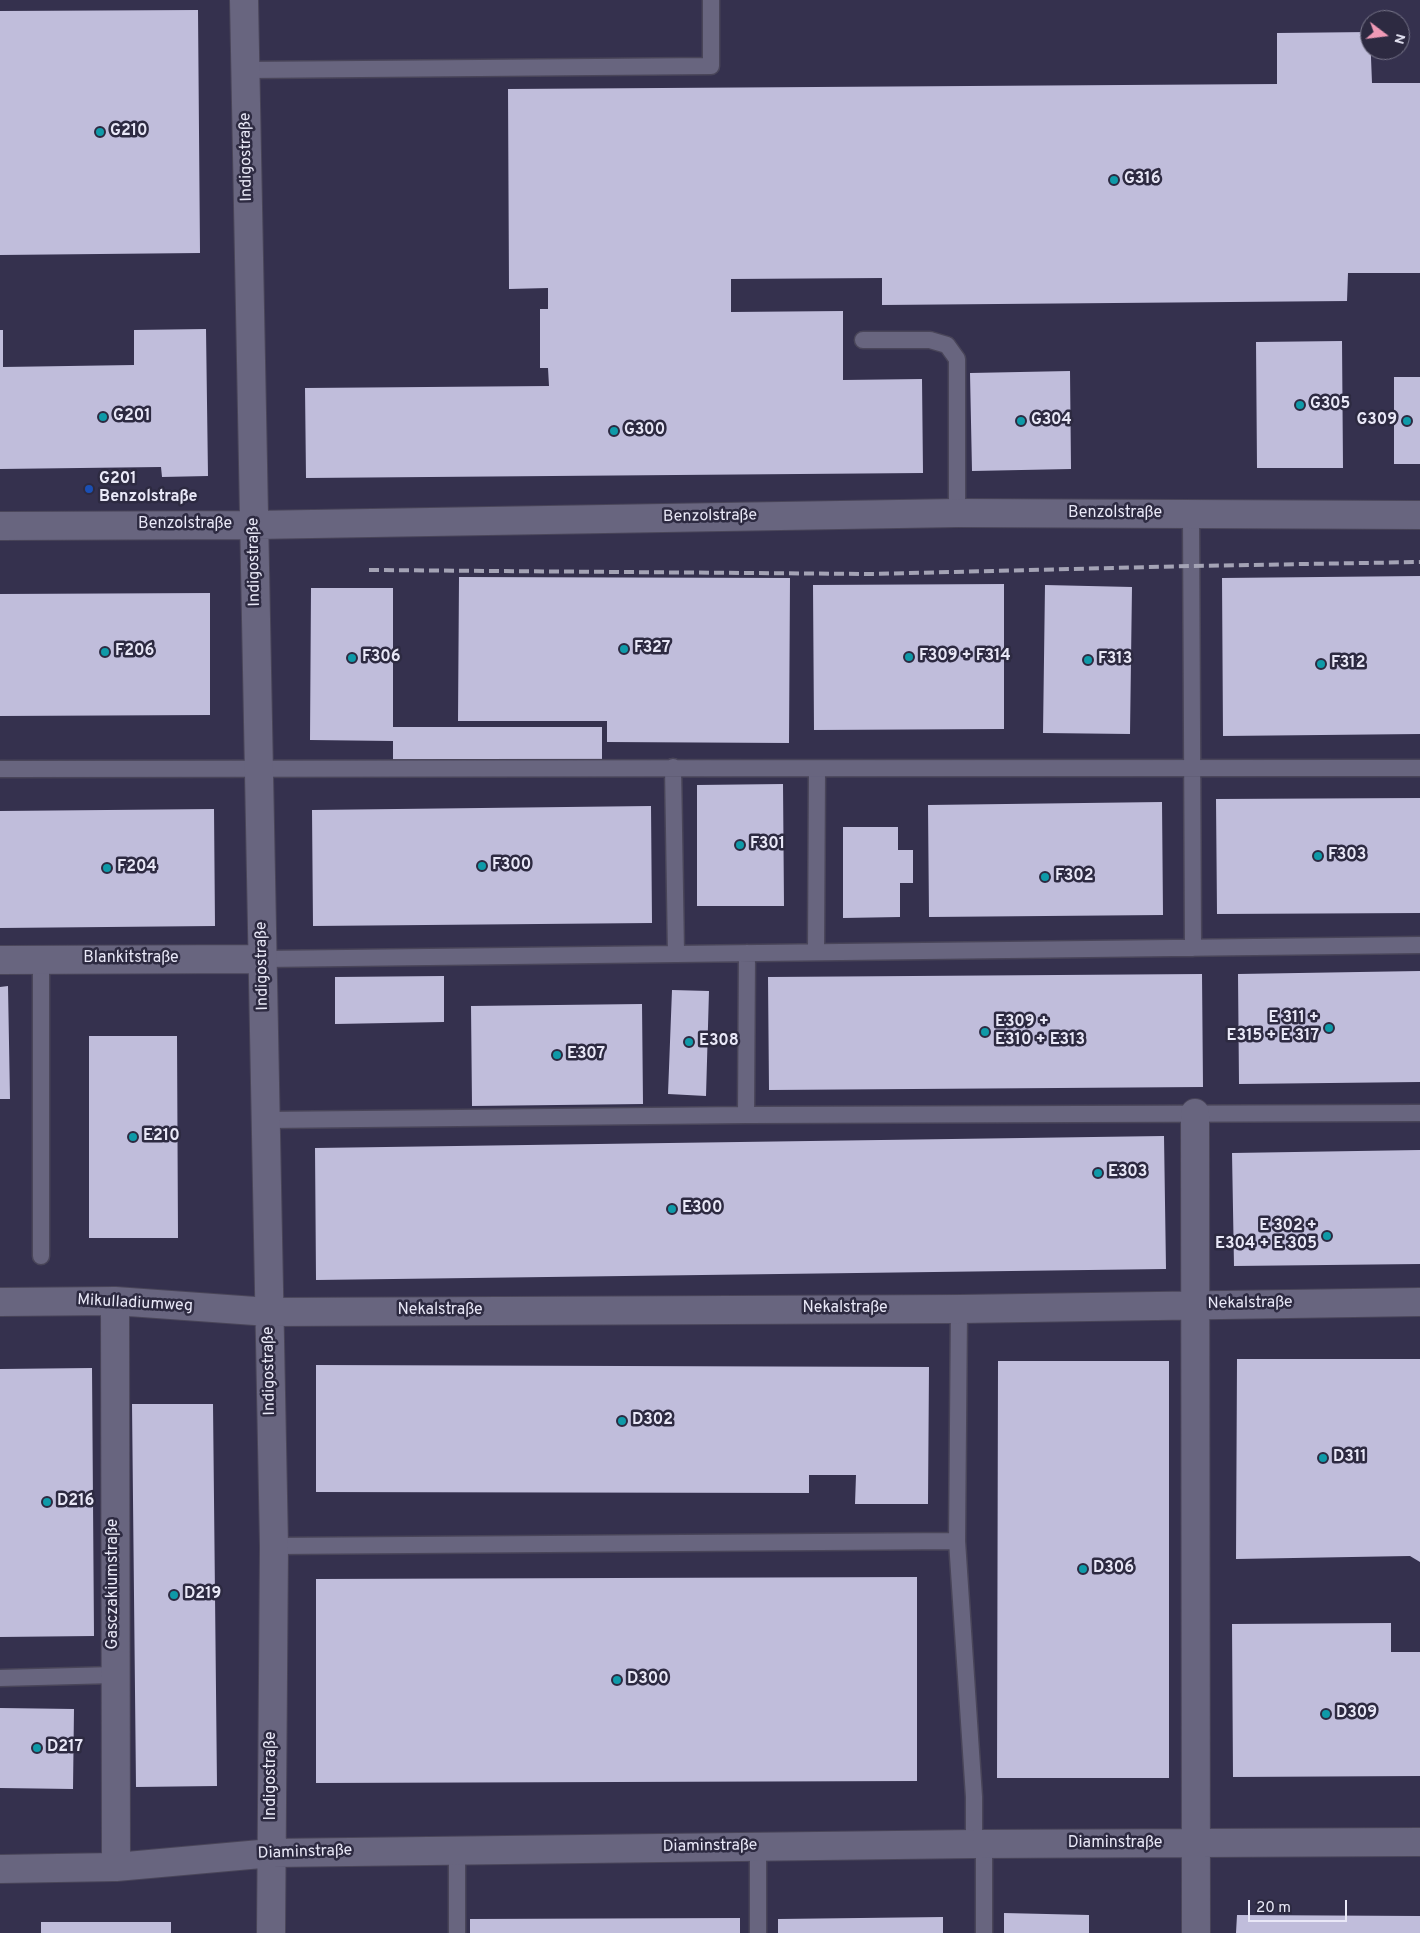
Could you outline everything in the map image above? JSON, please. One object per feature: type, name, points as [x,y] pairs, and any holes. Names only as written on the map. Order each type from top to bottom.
[{"type":"street","name":"Indigostraße","points":[[244,0],[274,1546],[271,1933]]},
{"type":"street","name":"Benzolstraße","points":[[0,526],[254,525],[957,513],[1420,515]]},
{"type":"street","name":"Blankitstraße","points":[[0,960],[263,959]]},
{"type":"street","points":[[1195,1113],[1196,1933]]},
{"type":"street","name":"Mikulladiumweg","points":[[0,1302],[114,1300],[269,1312]]},
{"type":"street","name":"Gasczakiumstraße","points":[[114,1300],[116,1867]]},
{"type":"street","name":"Nekalstraße","points":[[269,1312],[959,1309],[1420,1302]]},
{"type":"street","name":"Diaminstraße","points":[[0,1869],[116,1867],[272,1853],[758,1846],[1420,1842]]},
{"type":"lane","points":[[246,70],[711,66],[711,0]]},
{"type":"lane","points":[[863,340],[930,340],[947,344],[957,359],[957,513]]},
{"type":"lane","points":[[1191,514],[1194,948]]},
{"type":"lane","points":[[0,769],[673,767],[817,769],[1420,768]]},
{"type":"lane","points":[[673,767],[676,954]]},
{"type":"lane","points":[[816,952],[817,769]]},
{"type":"lane","points":[[263,959],[1420,945]]},
{"type":"lane","points":[[746,953],[746,1115]]},
{"type":"lane","points":[[41,960],[42,1256]]},
{"type":"lane","points":[[266,1120],[746,1115],[1420,1113]]},
{"type":"lane","points":[[959,1309],[957,1541],[984,1933]]},
{"type":"lane","points":[[274,1546],[957,1541]]},
{"type":"lane","points":[[0,1678],[114,1675]]},
{"type":"lane","points":[[758,1846],[758,1933]]},
{"type":"lane","points":[[457,1850],[457,1933]]},
{"type":"shaded area","points":[[0,0],[1420,0],[1420,1933],[0,1933]]},
{"type":"building","name":"G210","points":[[198,10],[200,253],[0,255],[0,11]]},
{"type":"building","points":[[1360,32],[1360,60],[1371,60],[1372,83],[1420,83],[1420,273],[1348,273],[1347,301],[882,305],[882,278],[731,279],[731,312],[843,311],[843,380],[922,379],[923,473],[306,478],[305,388],[549,386],[548,368],[540,368],[540,309],[548,309],[548,288],[509,289],[508,89],[1277,84],[1277,33]]},
{"type":"building","name":"G201","points":[[206,329],[208,476],[162,477],[161,467],[0,469],[0,330],[3,330],[3,367],[134,365],[134,330]]},
{"type":"building","name":"G305","points":[[1342,341],[1343,468],[1257,468],[1256,342]]},
{"type":"building","name":"G304","points":[[1070,371],[1071,469],[972,471],[970,373]]},
{"type":"building","name":"G309","points":[[1394,377],[1420,377],[1420,464],[1394,464]]},
{"type":"building","name":"F312","points":[[1420,576],[1420,734],[1223,736],[1222,578]]},
{"type":"building","name":"F327","points":[[459,577],[790,578],[789,743],[607,742],[607,721],[458,721]]},
{"type":"building","name":"F309 + F314","points":[[1004,584],[1004,729],[814,730],[813,585]]},
{"type":"building","name":"F313","points":[[1045,585],[1132,587],[1130,734],[1043,733]]},
{"type":"building","name":"F306","points":[[311,588],[393,588],[393,727],[602,727],[602,766],[393,766],[393,741],[310,740]]},
{"type":"building","name":"F206","points":[[210,593],[210,715],[0,716],[0,594]]},
{"type":"building","name":"F301","points":[[783,784],[784,906],[697,906],[697,785]]},
{"type":"building","name":"F303","points":[[1420,798],[1420,913],[1217,914],[1216,799]]},
{"type":"building","name":"F302","points":[[1162,802],[1163,915],[929,917],[928,805]]},
{"type":"building","name":"F300","points":[[651,806],[652,923],[313,926],[312,810]]},
{"type":"building","name":"F204","points":[[214,809],[215,926],[0,928],[0,811]]},
{"type":"building","points":[[843,827],[898,827],[898,850],[913,850],[913,883],[900,883],[900,917],[843,918]]},
{"type":"building","name":"E 311 + E315 + E 317","points":[[1420,971],[1420,1082],[1239,1084],[1238,974]]},
{"type":"building","name":"E309 + E310 + E313","points":[[1202,974],[1203,1087],[769,1090],[768,977]]},
{"type":"building","points":[[444,976],[444,1022],[335,1024],[335,977]]},
{"type":"building","points":[[8,986],[10,1099],[0,1099],[0,987]]},
{"type":"building","name":"E308","points":[[672,990],[709,991],[706,1096],[668,1094]]},
{"type":"building","name":"E307","points":[[642,1004],[643,1104],[472,1106],[471,1006]]},
{"type":"building","name":"E210","points":[[89,1036],[177,1036],[178,1238],[89,1238]]},
{"type":"building","name":"E300","points":[[1164,1136],[1166,1269],[316,1280],[315,1148]]},
{"type":"building","name":"E 302 + E304 + E 305","points":[[1420,1150],[1420,1264],[1234,1266],[1232,1153]]},
{"type":"building","name":"D311","points":[[1237,1359],[1420,1359],[1420,1562],[1410,1556],[1236,1559]]},
{"type":"building","name":"D306","points":[[998,1361],[1169,1361],[1169,1778],[997,1778]]},
{"type":"building","name":"D302","points":[[316,1365],[929,1367],[928,1504],[855,1504],[856,1475],[809,1475],[809,1493],[316,1492]]},
{"type":"building","name":"D216","points":[[92,1368],[94,1636],[0,1637],[0,1369]]},
{"type":"building","name":"D219","points":[[132,1404],[213,1404],[217,1786],[136,1787]]},
{"type":"building","name":"D300","points":[[917,1577],[917,1781],[316,1783],[316,1579]]},
{"type":"building","name":"D309","points":[[1391,1623],[1391,1652],[1420,1652],[1420,1776],[1233,1777],[1232,1624]]},
{"type":"building","name":"D217","points":[[0,1708],[74,1709],[73,1789],[0,1788]]},
{"type":"building","points":[[1004,1913],[1089,1915],[1089,1933],[1004,1933]]},
{"type":"building","points":[[1237,1915],[1420,1916],[1420,1933],[1236,1933]]},
{"type":"building","points":[[943,1917],[943,1933],[778,1933],[778,1919]]},
{"type":"building","points":[[740,1918],[740,1933],[470,1933],[470,1919]]},
{"type":"building","points":[[41,1922],[171,1922],[171,1933],[41,1933]]},
{"type":"railway","points":[[369,570],[874,574],[1420,562]]},
{"type":"place","name":"G210","points":[[100,132]]},
{"type":"place","name":"G316","points":[[1114,180]]},
{"type":"place","name":"G305","points":[[1300,405]]},
{"type":"place","name":"G201","points":[[103,417]]},
{"type":"place","name":"G304","points":[[1021,421]]},
{"type":"place","name":"G309","points":[[1407,421]]},
{"type":"place","name":"G300","points":[[614,431]]},
{"type":"place","name":"G201 Benzolstraße","points":[[89,489]]},
{"type":"place","name":"F327","points":[[624,649]]},
{"type":"place","name":"F206","points":[[105,652]]},
{"type":"place","name":"F309 + F314","points":[[909,657]]},
{"type":"place","name":"F306","points":[[352,658]]},
{"type":"place","name":"F313","points":[[1088,660]]},
{"type":"place","name":"F312","points":[[1321,664]]},
{"type":"place","name":"F301","points":[[740,845]]},
{"type":"place","name":"F303","points":[[1318,856]]},
{"type":"place","name":"F300","points":[[482,866]]},
{"type":"place","name":"F204","points":[[107,868]]},
{"type":"place","name":"F302","points":[[1045,877]]},
{"type":"place","name":"E 311 + E315 + E 317","points":[[1329,1028]]},
{"type":"place","name":"E309 + E310 + E313","points":[[985,1032]]},
{"type":"place","name":"E308","points":[[689,1042]]},
{"type":"place","name":"E307","points":[[557,1055]]},
{"type":"place","name":"E210","points":[[133,1137]]},
{"type":"place","name":"E303","points":[[1098,1173]]},
{"type":"place","name":"E300","points":[[672,1209]]},
{"type":"place","name":"E 302 + E304 + E 305","points":[[1327,1236]]},
{"type":"place","name":"D302","points":[[622,1421]]},
{"type":"place","name":"D311","points":[[1323,1458]]},
{"type":"place","name":"D216","points":[[47,1502]]},
{"type":"place","name":"D306","points":[[1083,1569]]},
{"type":"place","name":"D219","points":[[174,1595]]},
{"type":"place","name":"D300","points":[[617,1680]]},
{"type":"place","name":"D309","points":[[1326,1714]]},
{"type":"place","name":"D217","points":[[37,1748]]}]
